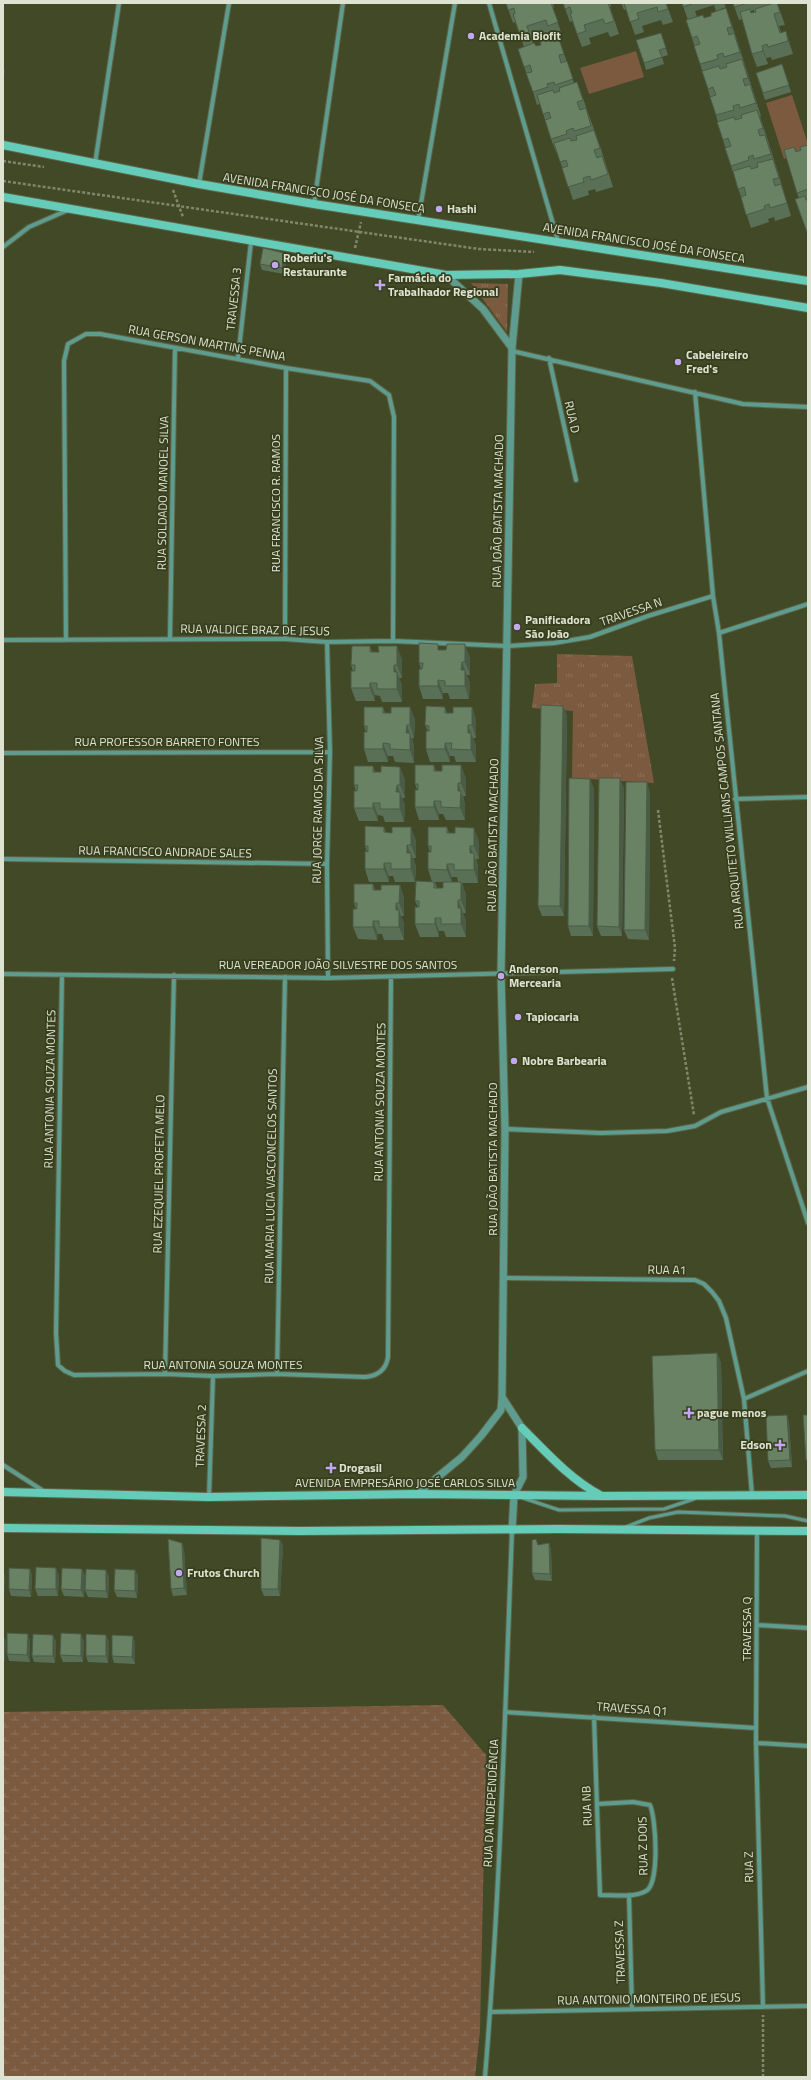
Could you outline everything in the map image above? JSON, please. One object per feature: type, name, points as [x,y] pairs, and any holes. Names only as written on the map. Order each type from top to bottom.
[{"type":"main road","name":"AVENIDA FRANCISCO JOSÉ DA FONSECA","points":[[3,145],[176,180],[314,204],[808,281]]},
{"type":"main road","points":[[3,197],[72,208],[251,242],[353,257],[446,274],[519,274],[560,270],[661,283],[808,308]]},
{"type":"main road","points":[[522,1428],[550,1456],[586,1488],[603,1496]]},
{"type":"main road","name":"AVENIDA EMPRESÁRIO JOSÉ CARLOS SILVA","points":[[3,1492],[209,1497],[417,1494],[603,1496],[808,1495]]},
{"type":"main road","points":[[3,1528],[512,1531],[619,1529],[808,1531]]},
{"type":"street","points":[[95,164],[119,3]]},
{"type":"street","points":[[199,184],[229,3]]},
{"type":"street","points":[[314,204],[343,3]]},
{"type":"street","points":[[418,221],[455,3]]},
{"type":"street","points":[[489,3],[558,242]]},
{"type":"street","points":[[3,247],[29,227],[72,208]]},
{"type":"street","name":"TRAVESSA 3","points":[[238,358],[251,242]]},
{"type":"street","points":[[446,274],[483,309],[512,350],[743,404],[808,407]]},
{"type":"street","name":"RUA JOÃO BATISTA MACHADO","points":[[417,1494],[462,1457],[501,1410],[505,1278],[505,1129],[501,974],[512,350],[519,274]]},
{"type":"street","name":"RUA GERSON MARTINS PENNA","points":[[66,640],[64,361],[68,344],[86,334],[100,334],[175,349],[238,358],[286,368],[370,381],[389,395],[394,417],[393,642]]},
{"type":"street","name":"RUA SOLDADO MANOEL SILVA","points":[[170,638],[175,349]]},
{"type":"street","name":"RUA D","points":[[549,358],[576,480]]},
{"type":"street","name":"RUA FRANCISCO R. RAMOS","points":[[285,639],[286,368]]},
{"type":"street","name":"RUA ARQUITETO WILLIANS CAMPOS SANTANA","points":[[695,392],[713,596],[719,633],[767,1098],[808,1223]]},
{"type":"street","name":"TRAVESSA N","points":[[507,646],[577,640],[713,596]]},
{"type":"street","points":[[719,633],[808,604]]},
{"type":"street","name":"RUA VALDICE BRAZ DE JESUS","points":[[3,640],[170,638],[285,639],[328,642],[393,642],[507,646]]},
{"type":"street","name":"RUA JORGE RAMOS DA SILVA","points":[[328,642],[330,752],[327,864],[328,978]]},
{"type":"street","name":"RUA PROFESSOR BARRETO FONTES","points":[[3,753],[330,752]]},
{"type":"street","points":[[735,799],[808,797]]},
{"type":"street","name":"RUA FRANCISCO ANDRADE SALES","points":[[3,859],[327,864]]},
{"type":"street","name":"RUA VEREADOR JOÃO SILVESTRE DOS SANTOS","points":[[3,974],[328,978],[673,969]]},
{"type":"street","name":"RUA ANTONIA SOUZA MONTES","points":[[62,975],[56,1333],[58,1365],[65,1371],[74,1375],[165,1374],[213,1376],[277,1374],[365,1377],[372,1376],[382,1371],[387,1363],[391,977]]},
{"type":"street","name":"RUA EZEQUIEL PROFETA MELO","points":[[165,1374],[174,975]]},
{"type":"street","name":"RUA MARIA LUCIA VASCONCELOS SANTOS","points":[[277,1374],[284,977]]},
{"type":"street","points":[[505,1129],[601,1133],[667,1131],[695,1126],[721,1112],[808,1087]]},
{"type":"street","name":"RUA A1","points":[[505,1278],[695,1280],[704,1284],[719,1301],[726,1318],[744,1399],[752,1495]]},
{"type":"street","points":[[744,1399],[808,1371]]},
{"type":"street","name":"TRAVESSA 2","points":[[209,1497],[213,1376]]},
{"type":"street","points":[[502,1397],[522,1428],[523,1477],[514,1495],[512,1531]]},
{"type":"street","points":[[3,1465],[46,1492]]},
{"type":"street","name":"TRAVESSA Q","points":[[756,1728],[757,1530]]},
{"type":"street","name":"RUA DA INDEPENDÊNCIA","points":[[485,2077],[490,2012],[505,1712],[512,1531]]},
{"type":"street","points":[[757,1625],[808,1628]]},
{"type":"street","name":"TRAVESSA Q1","points":[[505,1712],[756,1728]]},
{"type":"street","name":"RUA NB","points":[[594,1717],[600,1895]]},
{"type":"street","name":"RUA Z","points":[[756,1728],[763,2007]]},
{"type":"street","points":[[756,1743],[808,1746]]},
{"type":"street","name":"RUA Z DOIS","points":[[597,1804],[643,1802],[650,1805],[653,1812],[655,1875],[652,1885],[648,1891],[637,1894],[600,1895]]},
{"type":"street","name":"TRAVESSA Z","points":[[628,1894],[632,2009]]},
{"type":"street","name":"RUA ANTONIO MONTEIRO DE JESUS","points":[[490,2012],[808,2006]]},
{"type":"lane","points":[[514,1495],[559,1510],[664,1509],[705,1495]]},
{"type":"lane","points":[[619,1529],[649,1518],[678,1512],[785,1516],[808,1521]]},
{"type":"path","points":[[176,180],[173,190],[190,230]]},
{"type":"path","points":[[3,181],[479,249],[540,252]]},
{"type":"path","points":[[353,257],[362,212]]},
{"type":"path","points":[[763,2007],[763,2077]]},
{"type":"green space","points":[[636,51],[644,77],[589,94],[580,68]]},
{"type":"green space","points":[[792,95],[808,144],[808,151],[784,159],[766,103]]},
{"type":"green space","points":[[471,283],[508,284],[507,332]]},
{"type":"green space","points":[[557,654],[632,656],[654,783],[572,778],[573,711],[532,708],[535,684],[557,683]]},
{"type":"green space","points":[[443,1705],[486,1755],[480,2031],[475,2077],[3,2077],[3,1712]]},
{"type":"building","points":[[506,3],[551,3],[558,22],[548,26],[546,20],[527,26],[529,32],[520,35],[513,14],[515,14],[514,8],[508,10]]},
{"type":"building","points":[[563,3],[608,3],[614,21],[605,24],[603,19],[584,25],[586,31],[577,34],[570,13],[572,13],[570,7],[565,9]]},
{"type":"building","points":[[624,3],[666,3],[668,9],[658,12],[657,7],[637,13],[639,19],[630,22]]},
{"type":"building","points":[[682,3],[692,3],[692,4],[683,7]]},
{"type":"building","points":[[733,3],[745,3],[745,4],[734,7]]},
{"type":"building","points":[[777,3],[780,12],[774,14],[780,33],[786,31],[788,41],[768,47],[767,44],[762,46],[763,51],[752,54],[740,12],[750,9],[751,13],[756,12],[755,9]]},
{"type":"building","points":[[726,8],[732,27],[727,28],[729,35],[734,33],[740,52],[724,57],[723,53],[717,55],[718,59],[700,64],[694,46],[700,44],[697,36],[692,38],[686,20],[703,15],[704,18],[711,16],[711,13]]},
{"type":"building","points":[[661,33],[666,48],[659,50],[662,57],[644,63],[636,40]]},
{"type":"building","points":[[558,36],[564,54],[559,55],[561,63],[567,61],[573,79],[555,85],[554,82],[547,84],[548,87],[533,92],[526,73],[532,72],[530,65],[524,67],[518,49],[534,43],[536,46],[541,45],[540,41]]},
{"type":"building","points":[[742,59],[748,78],[743,79],[745,86],[750,84],[756,103],[740,108],[739,104],[733,106],[734,110],[716,115],[710,97],[716,95],[713,87],[708,89],[702,71],[719,66],[720,69],[727,67],[726,64]]},
{"type":"building","points":[[782,64],[789,85],[763,93],[756,73]]},
{"type":"building","points":[[577,82],[583,100],[577,102],[580,110],[586,108],[591,126],[574,131],[573,128],[566,131],[567,134],[551,139],[545,120],[551,118],[549,112],[543,114],[537,95],[553,90],[554,93],[560,91],[559,88]]},
{"type":"building","points":[[757,110],[763,128],[758,130],[760,136],[765,135],[771,154],[754,159],[753,155],[748,157],[749,160],[731,166],[725,148],[731,146],[728,138],[723,140],[717,122],[734,117],[735,120],[742,118],[741,115]]},
{"type":"building","points":[[594,130],[600,148],[594,150],[597,158],[602,156],[608,174],[591,180],[590,176],[583,178],[584,182],[568,187],[562,168],[568,166],[566,160],[560,162],[554,143],[570,138],[571,141],[577,140],[576,136]]},
{"type":"building","points":[[808,145],[808,189],[797,193],[784,150],[794,147],[796,152],[801,150],[800,147]]},
{"type":"building","points":[[773,159],[779,178],[773,179],[775,186],[781,184],[787,203],[770,208],[769,204],[764,206],[765,209],[746,215],[741,197],[746,195],[744,187],[738,189],[733,171],[750,166],[751,169],[758,167],[757,163]]},
{"type":"building","points":[[805,196],[806,200],[808,200],[808,235],[795,199]]},
{"type":"building","points":[[263,248],[284,253],[282,268],[260,264]]},
{"type":"building","points":[[419,643],[438,644],[438,650],[446,650],[447,644],[465,644],[465,662],[462,662],[461,670],[465,670],[465,686],[445,686],[445,681],[438,680],[438,686],[419,686],[419,669],[422,669],[423,663],[419,663]]},
{"type":"building","points":[[352,646],[370,646],[370,652],[379,652],[378,646],[397,646],[397,665],[394,665],[394,672],[397,672],[397,689],[377,689],[377,683],[370,683],[370,688],[351,688],[351,671],[355,671],[355,665],[351,665]]},
{"type":"building","points":[[541,705],[563,706],[560,906],[538,906]]},
{"type":"building","points":[[426,706],[445,707],[445,713],[453,713],[453,707],[472,707],[472,725],[468,725],[468,733],[471,733],[471,750],[451,749],[452,743],[445,743],[445,749],[426,749],[426,731],[429,731],[429,726],[425,725]]},
{"type":"building","points":[[364,707],[383,707],[383,713],[391,713],[391,707],[410,707],[410,725],[407,725],[406,733],[410,733],[410,750],[390,749],[390,744],[383,743],[383,749],[364,749],[364,732],[367,732],[367,726],[364,726]]},
{"type":"building","points":[[415,765],[434,765],[434,771],[442,771],[442,765],[461,765],[461,783],[458,783],[458,791],[461,791],[460,808],[441,807],[441,801],[434,801],[434,807],[415,807],[415,790],[418,790],[418,784],[415,784]]},
{"type":"building","points":[[354,766],[373,766],[373,772],[381,772],[381,766],[400,767],[400,785],[397,785],[396,792],[400,792],[400,809],[380,809],[380,803],[373,803],[373,808],[354,808],[354,791],[357,791],[358,785],[354,785]]},
{"type":"building","points":[[569,778],[590,779],[589,926],[568,926]]},
{"type":"building","points":[[599,778],[620,778],[619,927],[597,926]]},
{"type":"building","points":[[626,782],[647,782],[645,930],[624,930]]},
{"type":"building","points":[[365,826],[384,827],[384,832],[392,833],[392,827],[411,827],[411,845],[407,845],[407,853],[411,853],[411,869],[391,869],[391,863],[384,863],[384,869],[365,869],[365,851],[368,852],[368,846],[365,846]]},
{"type":"building","points":[[428,827],[447,827],[447,833],[455,833],[455,827],[474,828],[474,846],[470,846],[470,853],[474,853],[474,870],[454,870],[454,864],[447,864],[447,870],[428,869],[428,852],[431,852],[431,846],[428,846]]},
{"type":"building","points":[[416,881],[434,882],[434,888],[443,888],[443,882],[461,882],[461,900],[458,900],[458,908],[461,908],[461,924],[441,924],[441,918],[435,918],[435,924],[415,924],[415,907],[419,907],[419,901],[415,901]]},
{"type":"building","points":[[354,884],[373,884],[373,890],[381,890],[381,885],[400,885],[399,903],[396,903],[396,910],[399,910],[399,927],[379,927],[379,921],[373,921],[373,927],[353,927],[353,909],[357,909],[357,903],[354,903]]},
{"type":"building","name":"pague menos","points":[[717,1353],[719,1450],[655,1450],[652,1356]]},
{"type":"building","name":"Edson","points":[[787,1415],[790,1460],[768,1461],[766,1416]]},
{"type":"building","points":[[803,1415],[808,1415],[808,1460],[806,1460]]},
{"type":"building","points":[[261,1538],[280,1540],[278,1589],[261,1589]]},
{"type":"building","name":"Frutos Church","points":[[168,1539],[182,1543],[184,1588],[171,1589]]},
{"type":"building","points":[[536,1539],[538,1545],[549,1543],[550,1574],[532,1573],[532,1540]]},
{"type":"building","points":[[36,1567],[56,1568],[56,1589],[35,1589]]},
{"type":"building","points":[[9,1568],[30,1569],[29,1590],[9,1589]]},
{"type":"building","points":[[62,1568],[82,1569],[81,1590],[61,1589]]},
{"type":"building","points":[[86,1569],[106,1570],[106,1591],[85,1590]]},
{"type":"building","points":[[115,1569],[135,1570],[135,1591],[114,1590]]},
{"type":"building","points":[[7,1633],[28,1634],[27,1655],[7,1654]]},
{"type":"building","points":[[61,1633],[81,1634],[81,1656],[60,1655]]},
{"type":"building","points":[[33,1634],[53,1635],[53,1656],[32,1656]]},
{"type":"building","points":[[86,1634],[106,1635],[106,1656],[86,1656]]},
{"type":"building","points":[[112,1635],[133,1636],[132,1657],[112,1656]]},
{"type":"place","name":"Academia Biofit","points":[[471,36]]},
{"type":"place","name":"Hashi","points":[[439,209]]},
{"type":"place","name":"Roberiu's Restaurante","points":[[275,265]]},
{"type":"place","name":"Farmácia do Trabalhador Regional","points":[[380,285]]},
{"type":"place","name":"Cabeleireiro Fred's","points":[[678,362]]},
{"type":"place","name":"Panificadora São João","points":[[517,627]]},
{"type":"place","name":"Anderson Mercearia","points":[[501,976]]},
{"type":"place","name":"Tapiocaria","points":[[518,1017]]},
{"type":"place","name":"Nobre Barbearia","points":[[514,1061]]},
{"type":"place","name":"pague menos","points":[[689,1413]]},
{"type":"place","name":"Edson","points":[[780,1445]]},
{"type":"place","name":"Drogasil","points":[[331,1468]]},
{"type":"place","name":"Frutos Church","points":[[179,1573]]}]
